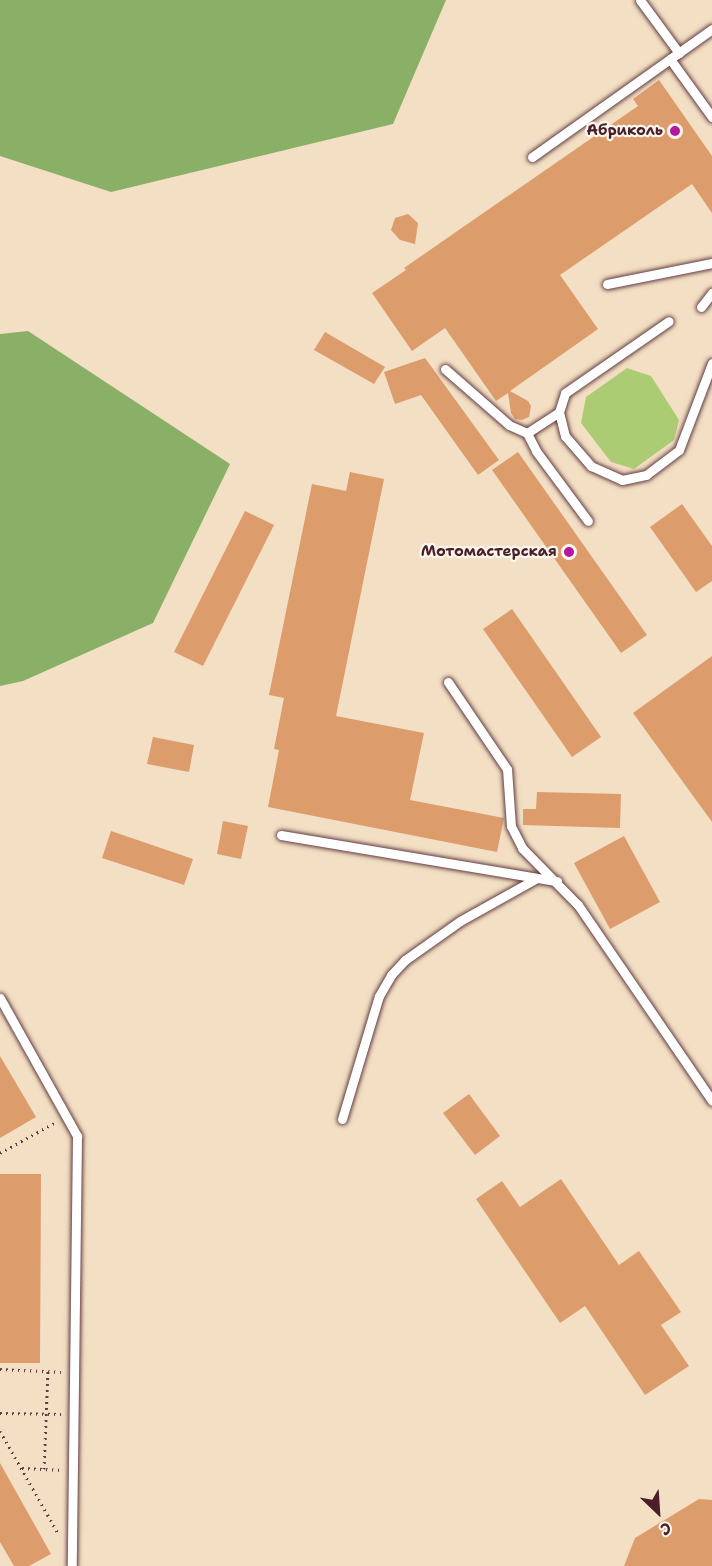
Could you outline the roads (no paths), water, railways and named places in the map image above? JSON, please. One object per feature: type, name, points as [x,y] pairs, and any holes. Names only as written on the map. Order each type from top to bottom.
[{"type":"lane","points":[[640,0],[679,53]]},
{"type":"lane","points":[[532,157],[712,29]]},
{"type":"lane","points":[[670,59],[712,117]]},
{"type":"lane","points":[[608,284],[712,263]]},
{"type":"lane","points":[[701,307],[712,293]]},
{"type":"lane","points":[[669,321],[566,393],[559,412],[565,436],[591,466],[622,480],[646,475],[679,450],[712,363]]},
{"type":"lane","points":[[445,369],[509,425],[526,433],[536,451],[588,521]]},
{"type":"lane","points":[[526,433],[559,412]]},
{"type":"lane","points":[[448,682],[507,769],[511,826],[522,848],[557,881],[578,905],[712,1101]]},
{"type":"lane","points":[[281,835],[557,881]]},
{"type":"lane","points":[[342,1119],[379,996],[391,975],[405,960],[460,921],[537,878]]},
{"type":"lane","points":[[0,998],[77,1136],[72,1562]]},
{"type":"place","name":"Абриколь","points":[[675,131]]},
{"type":"place","name":"Мотомастерская","points":[[569,552]]}]
